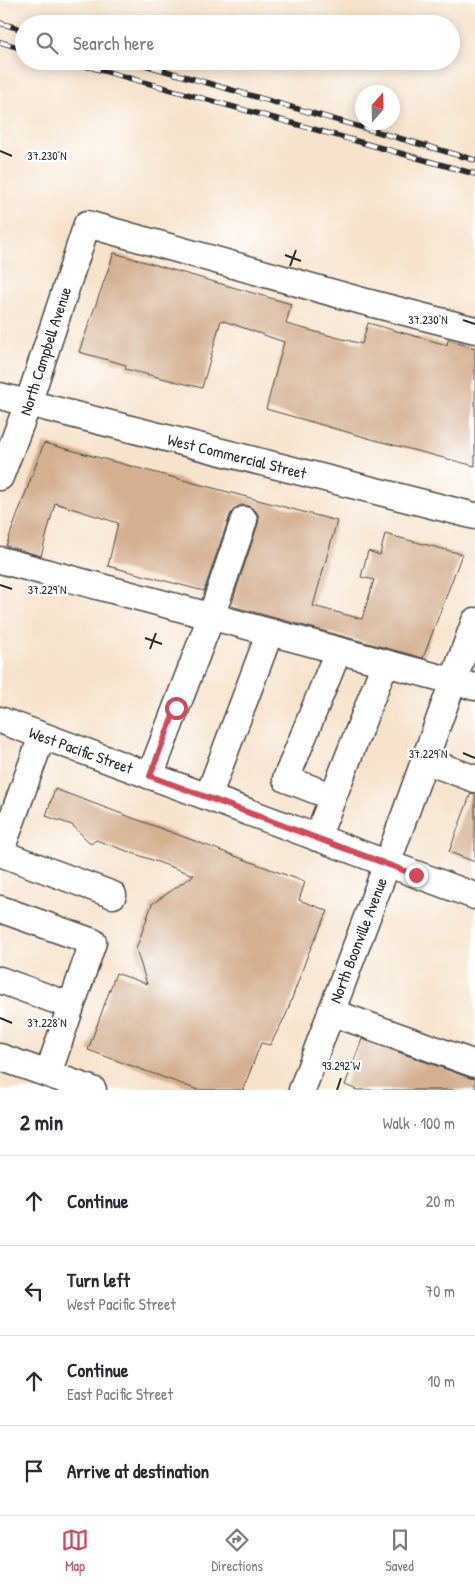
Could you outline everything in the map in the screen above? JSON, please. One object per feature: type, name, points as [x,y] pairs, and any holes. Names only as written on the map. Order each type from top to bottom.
[{"type":"street","name":"North Campbell Avenue","points":[[0,477],[28,404],[86,224],[343,296],[475,330]]},
{"type":"street","name":"West Commercial Street","points":[[0,396],[475,516]]},
{"type":"street","points":[[150,776],[211,617],[244,520]]},
{"type":"street","points":[[0,560],[464,684]]},
{"type":"street","name":"North Boonville Avenue","points":[[302,1090],[424,760],[464,684],[475,620]]},
{"type":"street","points":[[208,798],[270,632]]},
{"type":"street","points":[[333,798],[286,779],[338,651]]},
{"type":"street","points":[[317,838],[384,663]]},
{"type":"street","name":"West Pacific Street","points":[[0,720],[475,896]]},
{"type":"street","points":[[42,736],[0,853],[113,895]]},
{"type":"street","points":[[424,760],[475,779]]},
{"type":"street","points":[[0,909],[92,942],[48,1074]]},
{"type":"street","points":[[0,980],[71,1006]]},
{"type":"street","points":[[332,1012],[475,1064]]},
{"type":"street","points":[[0,1057],[93,1090]]},
{"type":"building","points":[[114,253],[291,304],[286,324],[335,337],[362,344],[368,323],[447,345],[448,340],[475,348],[475,466],[266,409],[284,342],[221,320],[202,388],[125,369],[126,365],[79,352]]},
{"type":"building","points":[[44,443],[337,521],[313,606],[362,619],[374,580],[361,577],[368,551],[380,555],[385,534],[462,554],[423,658],[231,606],[258,524],[259,517],[256,511],[248,506],[241,505],[235,508],[230,515],[204,591],[108,566],[118,523],[55,503],[41,556],[6,546]]},
{"type":"building","points":[[55,789],[305,882],[299,900],[328,911],[308,954],[286,1015],[270,1045],[261,1043],[243,1090],[198,1090],[88,1050],[116,973],[147,984],[136,949],[152,904],[194,875],[96,840],[91,844],[72,825],[46,816]]},
{"type":"building","points":[[471,793],[475,794],[475,862],[449,852]]},
{"type":"building","points":[[362,1039],[475,1079],[475,1090],[357,1090],[345,1085]]},
{"type":"railway","points":[[0,23],[15,27]]},
{"type":"railway","points":[[0,42],[15,46]]},
{"type":"railway","points":[[100,70],[475,174]]},
{"type":"railway","points":[[162,70],[475,160]]},
{"type":"route","points":[[176,708],[150,776],[416,875]]}]
